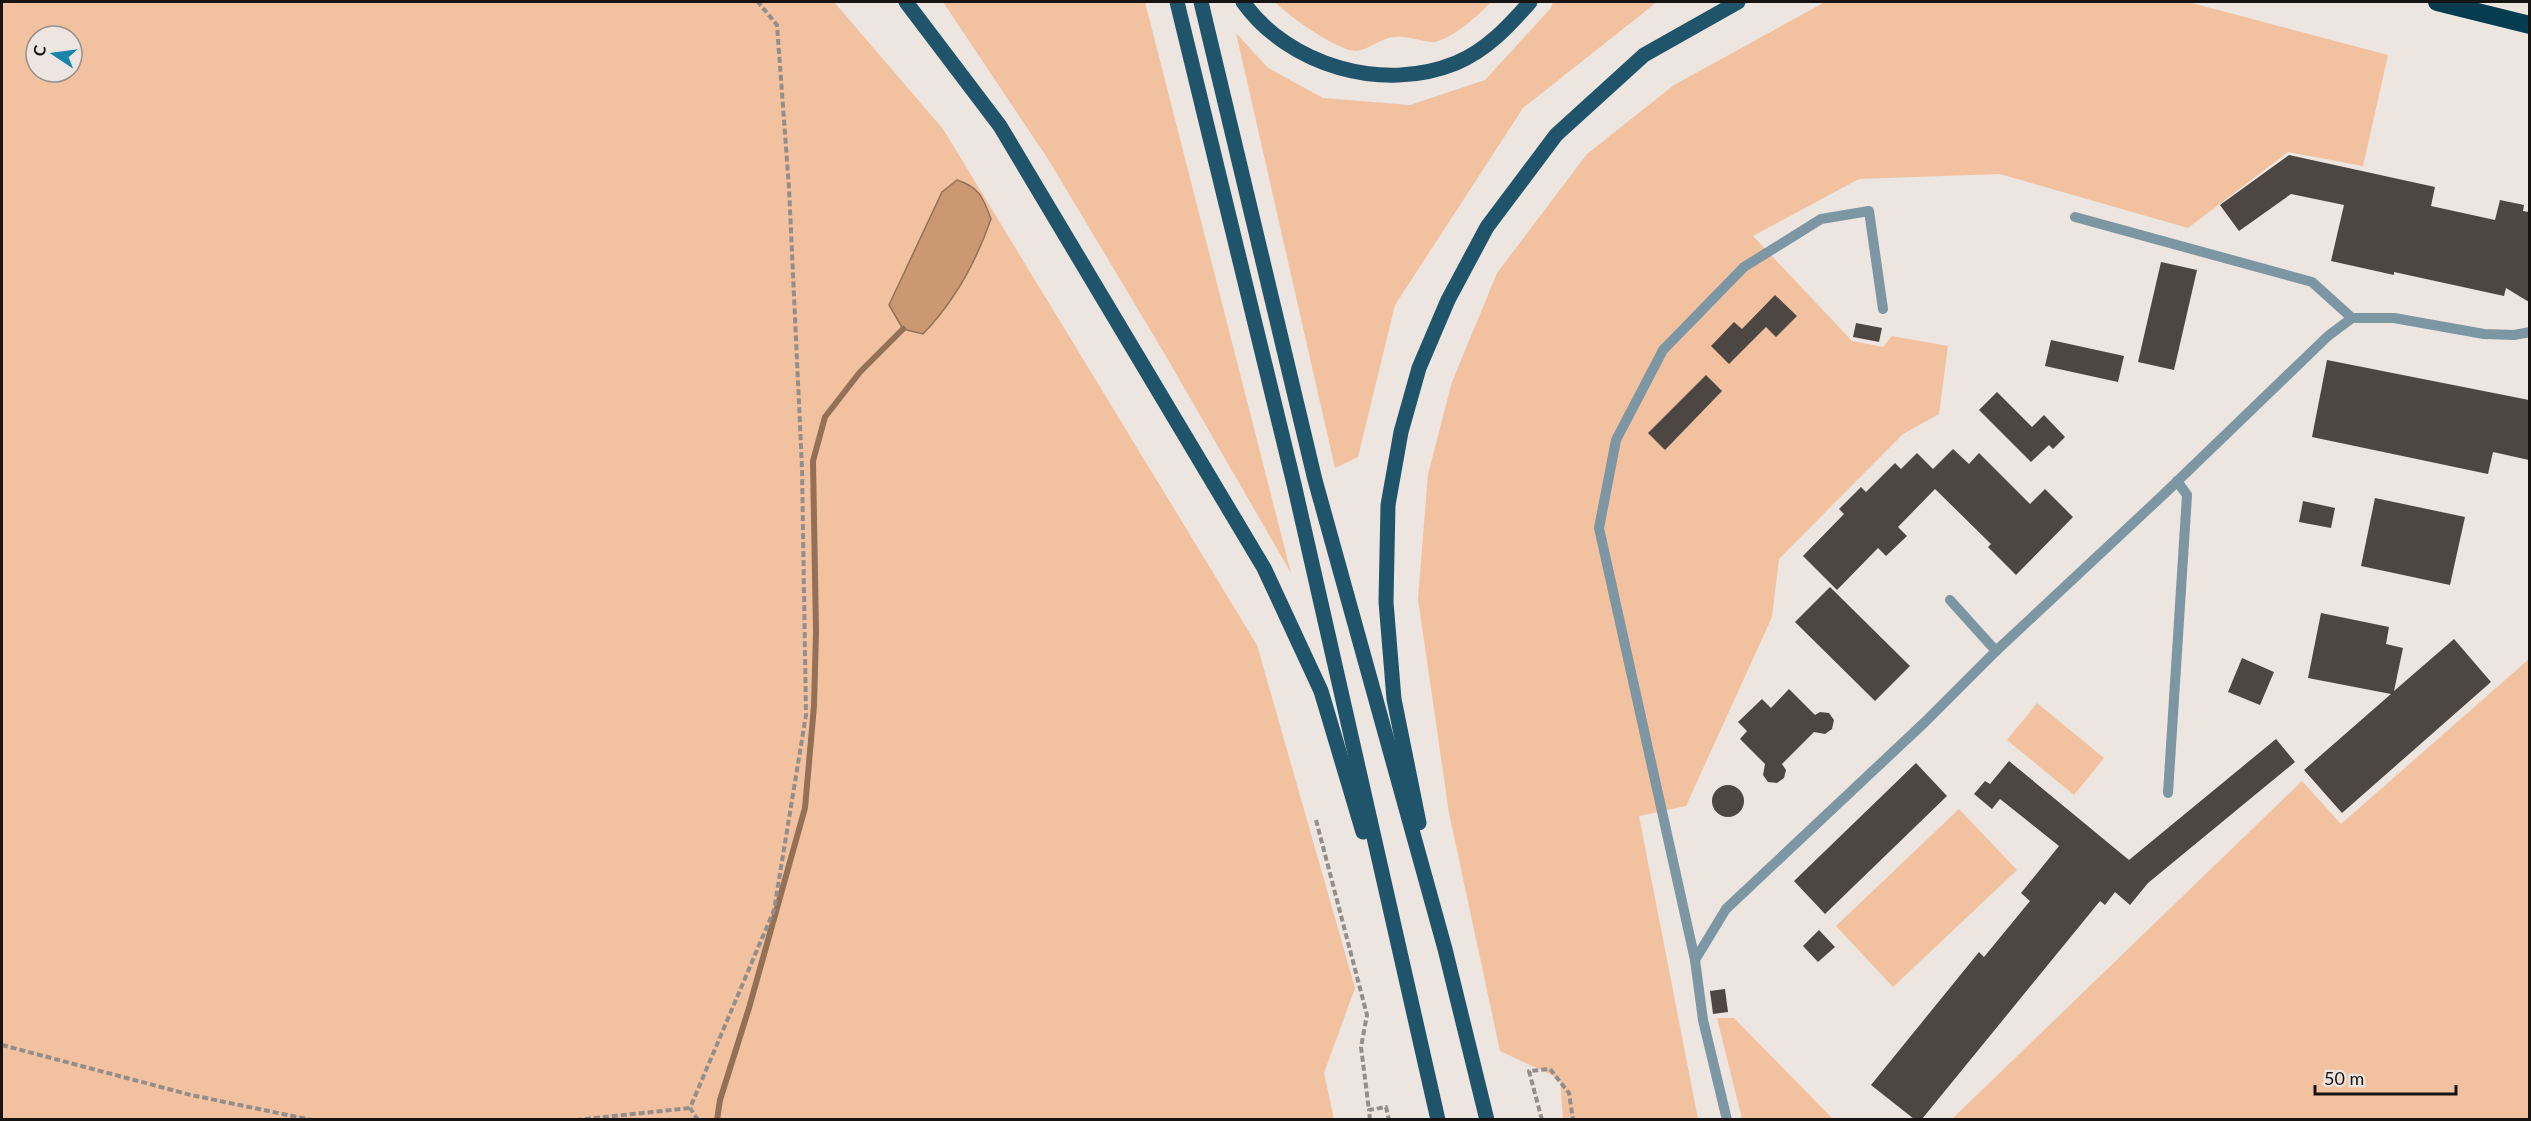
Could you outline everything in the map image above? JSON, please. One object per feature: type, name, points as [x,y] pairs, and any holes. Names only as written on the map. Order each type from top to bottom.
[{"type":"highway","points":[[2437,2],[2529,25]]},
{"type":"main road","points":[[906,2],[1000,126],[1264,568],[1321,692],[1400,959]]},
{"type":"main road","points":[[1177,2],[1294,484],[1438,1119]]},
{"type":"main road","points":[[1201,2],[1315,480],[1445,950],[1487,1119]]},
{"type":"main road","points":[[1243,2],[1250,12],[1285,42],[1323,63],[1369,75],[1413,76],[1458,62],[1501,35],[1530,2]]},
{"type":"main road","points":[[1445,950],[1394,699],[1386,602],[1388,505],[1401,432],[1419,368],[1448,300],[1487,227],[1556,135],[1644,55],[1738,2]]},
{"type":"lane","points":[[1726,1119],[1703,1020],[1695,960],[1599,528],[1616,440],[1663,350],[1744,267],[1821,219],[1869,211],[1883,309]]},
{"type":"lane","points":[[2075,217],[2312,282],[2352,318]]},
{"type":"lane","points":[[1695,960],[1726,909],[1926,722],[1996,651],[2328,336],[2352,318],[2394,318],[2484,334],[2514,335],[2529,332]]},
{"type":"lane","points":[[2168,793],[2187,495],[2177,481]]},
{"type":"lane","points":[[1950,600],[1996,651]]},
{"type":"path","points":[[690,1108],[774,910],[806,715],[802,468],[788,177],[777,25],[758,2]]},
{"type":"path","points":[[1316,820],[1367,1015],[1361,1047],[1370,1119]]},
{"type":"path","points":[[2,1045],[191,1095],[312,1119]]},
{"type":"path","points":[[1542,1119],[1529,1071],[1550,1069],[1569,1093],[1573,1119]]},
{"type":"path","points":[[1369,1110],[1386,1107],[1389,1119]]},
{"type":"path","points":[[576,1119],[690,1108]]},
{"type":"path","points":[[690,1108],[698,1119]]},
{"type":"shaded area","points":[[2,2],[834,2],[943,129],[1257,645],[1355,988],[1324,1073],[1334,1119],[2,1120]]},
{"type":"shaded area","points":[[943,2],[1145,2],[1291,573],[1167,358],[1048,159]]},
{"type":"shaded area","points":[[1275,2],[1491,2],[1455,33],[1438,41],[1431,42],[1405,37],[1390,38],[1357,51],[1338,46],[1326,39]]},
{"type":"shaded area","points":[[1553,2],[1657,2],[1523,108],[1395,305],[1358,457],[1335,468],[1236,33],[1268,68],[1323,98],[1410,105],[1485,80],[1551,8]]},
{"type":"shaded area","points":[[1825,2],[2188,2],[2388,55],[2363,166],[2288,152],[2188,228],[2000,174],[1859,179],[1753,236],[1852,341],[1883,347],[1892,336],[1948,346],[1939,414],[1903,434],[1779,559],[1772,617],[1686,806],[1639,816],[1698,1119],[1563,1119],[1560,1079],[1500,1051],[1449,813],[1418,599],[1428,474],[1452,382],[1497,273],[1587,154],[1674,85]]},
{"type":"shaded area","points":[[957,180],[970,186],[979,194],[991,219],[979,250],[945,308],[923,334],[903,329],[889,305],[942,192]]},
{"type":"shaded area","points":[[2529,659],[2529,1119],[1952,1119],[2302,781],[2341,824]]},
{"type":"shaded area","points":[[2037,703],[2104,758],[2074,795],[2007,740]]},
{"type":"shaded area","points":[[1959,809],[2017,870],[1893,987],[1836,926]]},
{"type":"shaded area","points":[[1717,1018],[1734,1018],[1833,1119],[1742,1119]]},
{"type":"building","points":[[2289,155],[2435,187],[2431,206],[2495,220],[2500,200],[2524,205],[2523,211],[2529,212],[2529,302],[2506,288],[2504,296],[2331,261],[2344,205],[2291,194],[2239,231],[2220,205]]},
{"type":"building","points":[[2161,262],[2197,270],[2174,370],[2138,362]]},
{"type":"building","points":[[1775,295],[1797,316],[1776,337],[1766,327],[1729,364],[1711,346],[1734,322],[1742,329]]},
{"type":"building","points":[[1856,323],[1882,328],[1879,342],[1853,337]]},
{"type":"building","points":[[2051,340],[2124,356],[2118,382],[2045,366]]},
{"type":"building","points":[[2327,360],[2529,400],[2529,460],[2493,452],[2488,474],[2312,437]]},
{"type":"building","points":[[1706,375],[1722,391],[1665,450],[1648,433]]},
{"type":"building","points":[[1997,392],[2032,427],[2044,415],[2065,437],[2053,449],[2049,445],[2031,462],[1979,410]]},
{"type":"building","points":[[1953,449],[1969,464],[1979,453],[2030,504],[2045,489],[2073,517],[2016,575],[1988,547],[1991,544],[1935,489],[1898,527],[1907,536],[1886,556],[1878,548],[1837,590],[1803,556],[1844,514],[1839,509],[1861,487],[1866,492],[1895,463],[1901,469],[1917,453],[1933,469]]},
{"type":"building","points":[[2375,498],[2465,517],[2450,585],[2361,566]]},
{"type":"building","points":[[2303,501],[2335,508],[2331,528],[2299,522]]},
{"type":"building","points":[[1830,587],[1910,666],[1875,701],[1795,622]]},
{"type":"building","points":[[2321,613],[2389,627],[2386,644],[2403,648],[2394,691],[2454,639],[2491,682],[2342,813],[2304,770],[2391,694],[2308,678]]},
{"type":"building","points":[[2242,658],[2274,672],[2260,705],[2228,692]]},
{"type":"building","points":[[1789,689],[1815,715],[1820,712],[1829,713],[1834,720],[1832,729],[1825,734],[1814,732],[1782,764],[1786,770],[1784,778],[1777,783],[1768,782],[1763,775],[1765,764],[1740,739],[1747,731],[1738,722],[1762,699],[1771,708]]},
{"type":"building","points":[[2276,739],[2295,762],[2148,883],[2130,905],[2115,892],[2105,905],[2100,901],[1922,1119],[1914,1119],[1871,1085],[1979,952],[1984,957],[2030,901],[2021,893],[2059,846],[2000,799],[1992,809],[1974,794],[1985,781],[1990,784],[2009,761],[2129,860]]},
{"type":"building","points":[[1916,763],[1947,796],[1825,914],[1794,881]]},
{"type":"building","points":[[1728,785],[1739,790],[1744,801],[1739,812],[1728,817],[1717,812],[1712,801],[1717,790]]},
{"type":"building","points":[[1819,930],[1835,947],[1818,962],[1803,946]]},
{"type":"building","points":[[1725,989],[1728,1012],[1713,1014],[1710,991]]},
{"type":"waterway","points":[[717,1120],[720,1100],[749,1008],[805,808],[814,706],[816,632],[813,461],[825,417],[860,372],[903,329]]}]
